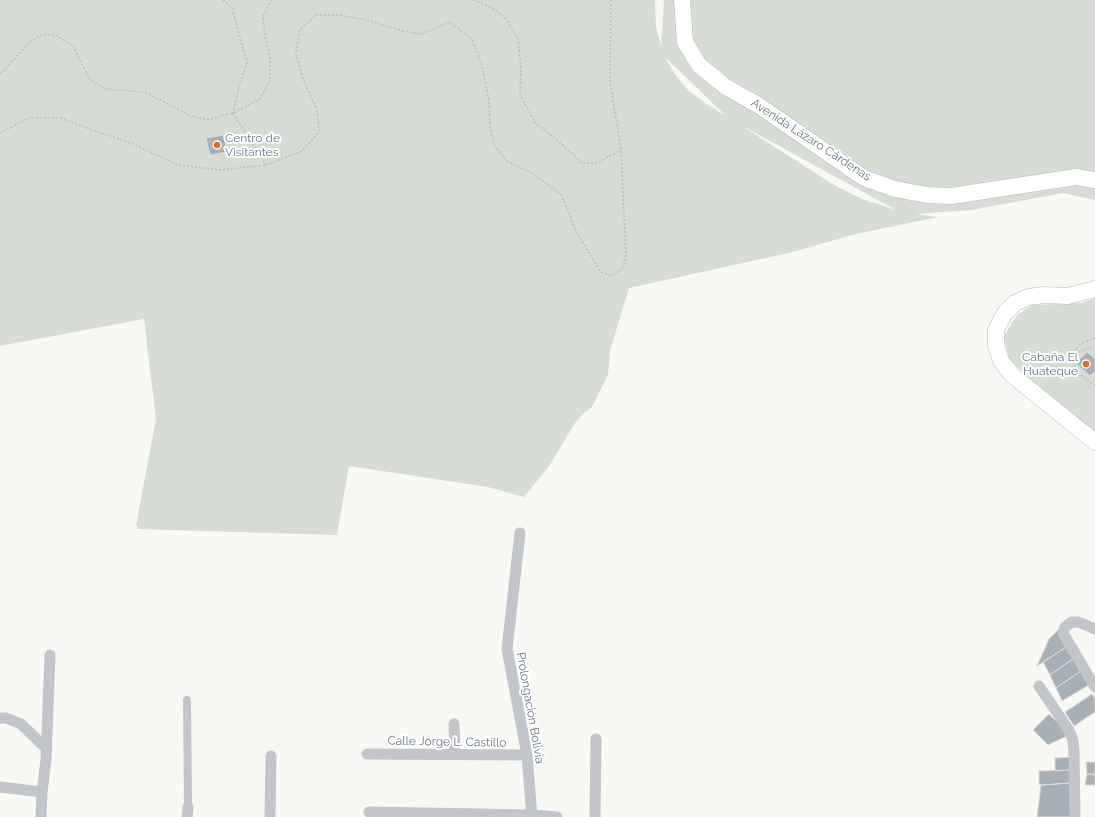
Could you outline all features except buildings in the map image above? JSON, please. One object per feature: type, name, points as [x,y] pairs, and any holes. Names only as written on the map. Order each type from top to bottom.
[{"type":"main road","name":"Avenida Lázaro Cárdenas","points":[[682,0],[684,42],[699,65],[726,87],[758,105],[864,178],[895,189],[927,195],[951,196],[1076,177],[1095,180]]},
{"type":"main road","points":[[1095,289],[1068,296],[1044,294],[1028,296],[1015,303],[1004,314],[996,330],[996,345],[1001,361],[1012,375],[1095,442]]},
{"type":"street","name":"Prolongación Bolivia","points":[[520,533],[507,649],[527,755],[532,816]]},
{"type":"street","points":[[1095,630],[1078,622],[1072,622],[1066,627],[1063,633],[1095,687]]},
{"type":"street","points":[[41,817],[42,792],[47,749],[50,655]]},
{"type":"street","points":[[1039,686],[1068,729],[1073,740],[1075,817]]},
{"type":"street","points":[[187,700],[188,812]]},
{"type":"street","points":[[0,718],[6,718],[21,724],[47,749]]},
{"type":"street","points":[[454,724],[455,755]]},
{"type":"street","points":[[595,817],[596,739]]},
{"type":"street","name":"Calle Jorge L. Castillo","points":[[367,754],[527,755]]},
{"type":"street","points":[[270,817],[271,756]]},
{"type":"street","points":[[0,787],[42,792]]},
{"type":"street","points":[[370,812],[557,817]]},
{"type":"path","points":[[223,0],[232,8],[247,63],[232,114],[266,165]]},
{"type":"path","points":[[0,74],[30,42],[43,34],[57,36],[73,46],[90,80],[106,89],[145,92],[191,116],[207,120],[232,114],[260,98],[270,81],[270,58],[263,16],[270,0]]},
{"type":"path","points":[[474,0],[496,10],[506,19],[518,38],[521,67],[520,95],[536,124],[557,140],[582,163],[597,163],[621,149]]},
{"type":"path","points":[[0,133],[29,118],[61,118],[131,143],[178,164],[221,170],[266,165],[302,151],[319,132],[317,110],[303,79],[296,54],[300,29],[316,15],[339,15],[367,20],[403,31],[422,34],[448,22],[472,39],[481,63],[489,100],[490,126],[494,145],[508,162],[530,172],[561,194],[576,232],[600,272],[610,276],[622,269],[626,256],[621,149],[610,81],[611,0]]},
{"type":"path","points":[[1095,338],[1080,344],[1075,350],[1072,360],[1079,373],[1095,386]]},
{"type":"path","points":[[1075,350],[1080,352],[1089,347],[1092,350]]},
{"type":"shaded area","points":[[0,0],[655,0],[656,27],[661,46],[664,0],[1095,0],[1095,200],[1063,193],[971,210],[916,214],[938,217],[856,234],[789,253],[629,288],[610,351],[608,375],[595,401],[591,408],[575,423],[549,466],[524,497],[488,487],[349,466],[337,535],[138,529],[136,525],[156,419],[144,319],[0,346]],"holes":[[[667,59],[726,116],[688,90],[675,74]],[[739,124],[896,210],[862,199],[834,185]]]},
{"type":"shaded area","points":[[1095,298],[1095,432],[1041,390],[1009,359],[1004,336],[1017,315],[1032,305],[1081,303]]},
{"type":"place","name":"Centro de Visitantes","points":[[217,145]]},
{"type":"place","name":"Cabaña El Huateque","points":[[1086,364]]}]
